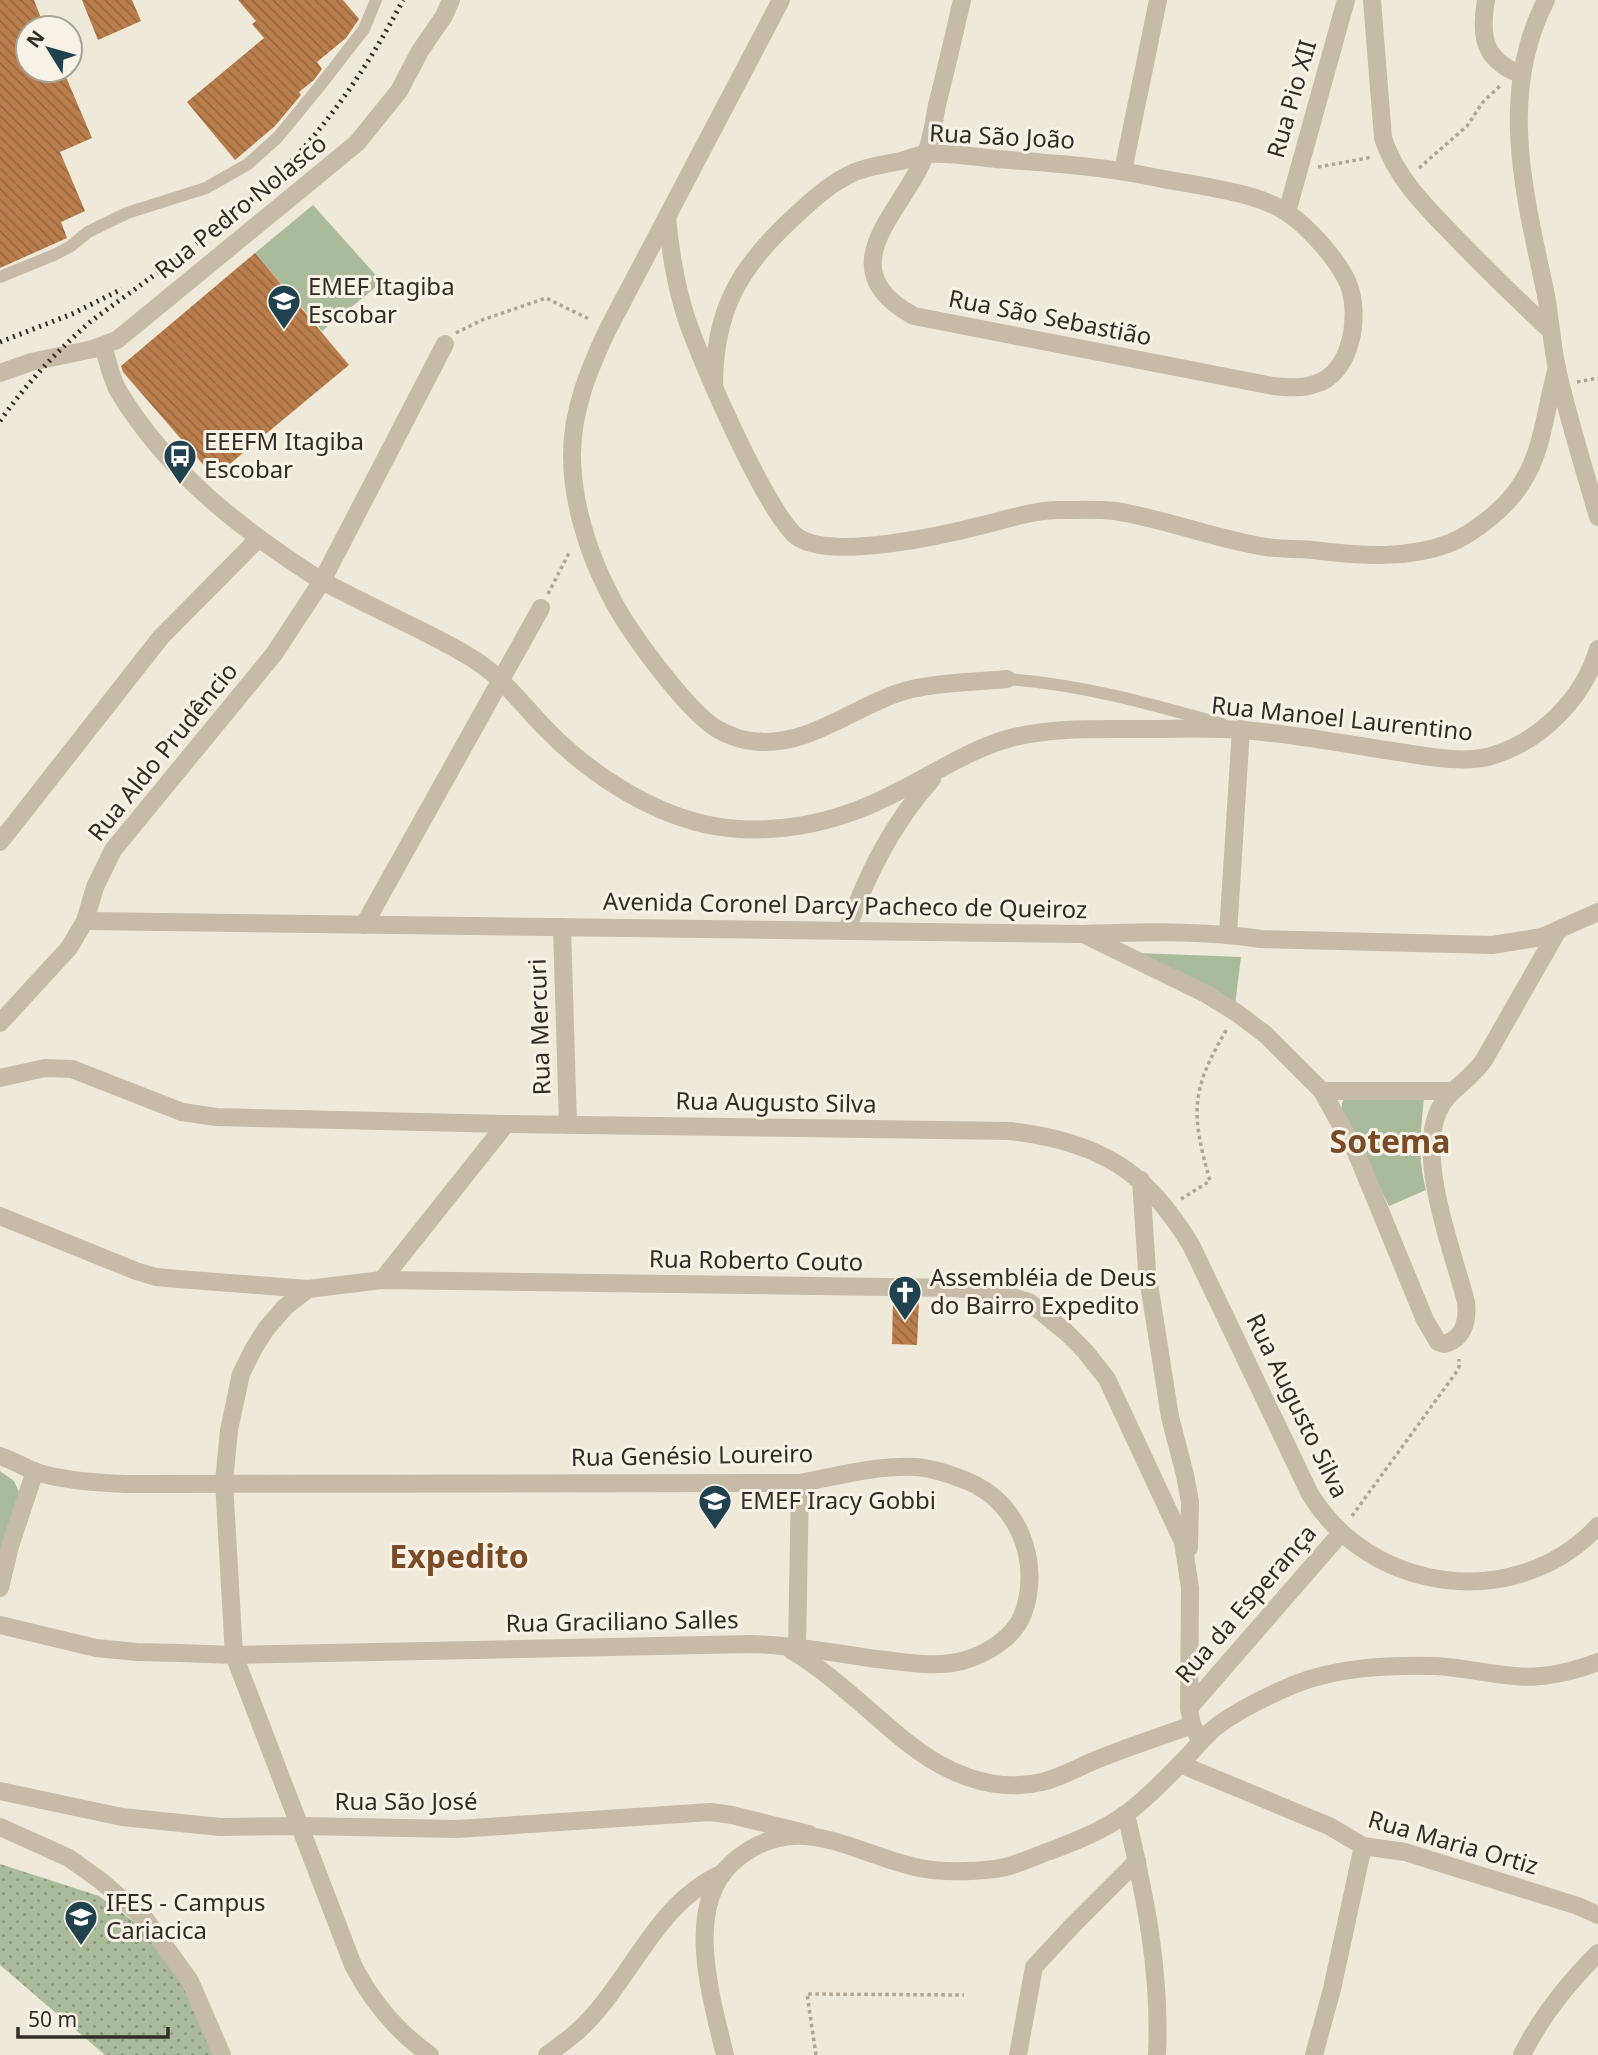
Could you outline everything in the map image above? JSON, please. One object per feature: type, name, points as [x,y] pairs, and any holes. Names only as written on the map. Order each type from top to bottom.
[{"type":"street","name":"Rua Pedro Nolasco","points":[[0,373],[31,362],[103,346],[125,334],[357,143],[399,91],[451,0]]},
{"type":"street","points":[[781,0],[608,329],[587,376],[573,429],[572,458],[583,524],[609,594],[629,627],[700,716],[716,729],[733,737],[754,742],[791,739],[808,735],[875,703],[911,690],[1007,679]]},
{"type":"street","name":"Rua São Sebastião","points":[[962,0],[926,154],[888,216],[874,249],[876,280],[885,295],[898,308],[914,316],[951,325],[1273,386],[1316,384],[1327,379],[1337,368],[1351,337],[1353,303],[1349,285],[1338,264],[1323,245],[1287,212]]},
{"type":"street","points":[[1123,171],[1158,0]]},
{"type":"street","name":"Rua Pio XII","points":[[1287,212],[1346,0]]},
{"type":"street","points":[[1372,0],[1383,138],[1389,155],[1404,180],[1449,230],[1551,331]]},
{"type":"street","points":[[1486,0],[1482,23],[1485,43],[1493,58],[1517,73]]},
{"type":"street","points":[[1546,0],[1517,73],[1520,159],[1557,368],[1598,517]]},
{"type":"street","name":"Rua São João","points":[[714,386],[714,357],[720,324],[744,271],[761,248],[809,203],[855,172],[926,154],[1123,171],[1258,199],[1287,212]]},
{"type":"street","points":[[667,217],[672,260],[684,313],[714,386],[773,508],[784,525],[796,537],[808,543],[827,546],[876,546],[1048,510],[1079,510],[1114,511],[1267,547],[1393,555],[1425,550],[1450,543],[1475,530],[1515,495],[1528,476],[1536,456],[1557,368]]},
{"type":"street","name":"Rua Aldo Prudêncio","points":[[0,1023],[69,948],[85,921],[95,887],[113,850],[274,654],[322,581],[445,344]]},
{"type":"street","name":"Rua Manoel Laurentino","points":[[103,346],[117,390],[150,435],[195,487],[259,538],[322,581],[475,660],[501,681],[550,733],[609,781],[680,817],[730,829],[765,830],[826,821],[889,797],[954,762],[1006,740],[1042,733],[1094,729],[1241,729],[1418,754],[1454,758],[1488,757],[1520,744],[1544,729],[1581,685],[1595,661],[1598,649]]},
{"type":"street","points":[[0,842],[161,637],[259,538]]},
{"type":"street","points":[[363,925],[541,608]]},
{"type":"street","points":[[1227,933],[1241,729]]},
{"type":"street","points":[[847,930],[872,867],[893,829],[920,792],[936,775],[954,762]]},
{"type":"street","name":"Avenida Coronel Darcy Pacheco de Queiroz","points":[[85,921],[1082,934],[1227,933],[1261,939],[1492,945],[1542,937],[1598,912]]},
{"type":"street","name":"Rua Mercuri","points":[[562,927],[568,1125]]},
{"type":"street","points":[[1082,934],[1206,994],[1237,1013],[1266,1035],[1322,1091],[1361,1163],[1425,1320],[1438,1342],[1444,1345],[1455,1340],[1465,1327],[1468,1315],[1435,1189],[1431,1144],[1436,1119],[1452,1091],[1475,1074],[1558,932]]},
{"type":"street","name":"Rua Augusto Silva","points":[[0,1077],[45,1068],[72,1069],[182,1112],[216,1118],[1012,1131],[1060,1139],[1084,1147],[1125,1167],[1167,1208],[1191,1245],[1310,1494],[1329,1522],[1341,1533],[1406,1571],[1461,1583],[1488,1582],[1546,1563],[1577,1547],[1598,1526]]},
{"type":"street","points":[[1322,1091],[1452,1091]]},
{"type":"street","points":[[382,1280],[506,1124]]},
{"type":"street","points":[[1141,1180],[1148,1282],[1170,1417],[1190,1502],[1188,1566]]},
{"type":"street","name":"Rua Roberto Couto","points":[[0,1216],[156,1277],[308,1289],[382,1280],[957,1288],[1006,1295],[1029,1302],[1066,1332],[1107,1379],[1183,1542],[1190,1588],[1190,1716],[1201,1741]]},
{"type":"street","points":[[308,1289],[285,1307],[266,1329],[242,1374],[229,1430],[224,1482],[234,1655],[340,1933],[365,1987],[393,2025],[429,2055]]},
{"type":"street","name":"Rua Genésio Loureiro","points":[[0,1456],[35,1471],[103,1483],[800,1483],[891,1467],[918,1467],[969,1482],[991,1493],[1009,1512],[1023,1537],[1029,1574],[1023,1614],[1012,1631],[980,1655],[960,1661],[912,1663],[790,1647]]},
{"type":"street","points":[[0,1588],[10,1546],[35,1471]]},
{"type":"street","points":[[790,1647],[800,1483]]},
{"type":"street","name":"Rua da Esperança","points":[[1190,1716],[1341,1533]]},
{"type":"street","name":"Rua Graciliano Salles","points":[[0,1625],[96,1647],[137,1652],[234,1655],[751,1644],[790,1647],[919,1753],[969,1777],[998,1786],[1044,1782],[1190,1716]]},
{"type":"street","name":"Rua São José","points":[[0,1791],[122,1817],[220,1827],[457,1829],[711,1812],[812,1835],[899,1863],[934,1871],[997,1869],[1079,1840],[1126,1814],[1201,1741],[1230,1718],[1276,1693],[1311,1679],[1343,1672],[1392,1667],[1436,1667],[1517,1677],[1569,1671],[1598,1662]]},
{"type":"street","name":"Rua Maria Ortiz","points":[[1180,1764],[1320,1822],[1363,1846],[1433,1859],[1598,1915]]},
{"type":"street","points":[[1126,1814],[1156,1970],[1159,2016],[1157,2055]]},
{"type":"street","points":[[0,1827],[76,1863],[146,1920],[190,1981],[222,2055]]},
{"type":"street","points":[[547,2055],[586,2024],[669,1913],[705,1881],[723,1873],[760,1845],[787,1837],[812,1835]]},
{"type":"street","points":[[1314,2055],[1332,1989],[1363,1846]]},
{"type":"street","points":[[1018,2055],[1034,1967],[1137,1861]]},
{"type":"street","points":[[723,1873],[711,1902],[705,1931],[706,1965],[725,2055]]},
{"type":"street","points":[[1522,2055],[1536,2026],[1552,2004],[1598,1953]]},
{"type":"lane","points":[[0,277],[54,255],[88,232],[127,214],[206,188],[248,164],[278,137],[319,87],[364,29],[376,0]]},
{"type":"lane","points":[[1007,679],[1050,682],[1124,697],[1241,729]]},
{"type":"path","points":[[1404,180],[1467,126],[1483,102],[1517,73]]},
{"type":"path","points":[[1297,172],[1389,155]]},
{"type":"path","points":[[445,344],[464,328],[546,298],[608,329]]},
{"type":"path","points":[[1575,383],[1598,378]]},
{"type":"path","points":[[541,608],[583,524]]},
{"type":"path","points":[[1196,1190],[1210,1181],[1195,1120],[1199,1088],[1210,1058],[1220,1042]]},
{"type":"path","points":[[1352,1517],[1455,1374]]},
{"type":"path","points":[[816,2055],[807,1994],[964,1995]]},
{"type":"green space","points":[[313,205],[382,282],[322,331],[255,253]]},
{"type":"green space","points":[[1138,953],[1241,957],[1235,1005]]},
{"type":"green space","points":[[1345,1097],[1424,1097],[1421,1154],[1426,1190],[1389,1206],[1342,1110]]},
{"type":"green space","points":[[0,1471],[14,1481],[19,1492],[0,1553]]},
{"type":"green space","name":"IFES - Campus Cariacica","points":[[0,1864],[99,1896],[152,1935],[171,1960],[215,2055],[105,2055],[0,1965]]},
{"type":"building","points":[[0,0],[34,0],[40,14],[14,14],[14,84],[69,84],[92,138],[60,152],[85,211],[61,222],[67,238],[0,268]]},
{"type":"building","points":[[82,0],[132,0],[141,21],[98,40]]},
{"type":"building","points":[[238,0],[343,0],[359,19],[346,38],[317,62],[322,69],[314,80],[299,92],[301,95],[275,126],[235,160],[187,102],[264,38],[252,24],[256,21]]},
{"type":"building","points":[[255,253],[349,365],[214,477],[123,372],[121,366]]},
{"type":"building","name":"Assembléia de Deus do Bairro Expedito","points":[[893,1300],[919,1300],[917,1345],[892,1344]]},
{"type":"railway","points":[[0,421],[42,369],[90,322],[193,247],[275,178],[337,107],[403,0]]},
{"type":"railway","points":[[0,342],[72,314],[122,289]]},
{"type":"place","name":"EMEF Itagiba Escobar","points":[[284,331]]},
{"type":"place","name":"EEEFM Itagiba Escobar","points":[[180,486]]},
{"type":"place","name":"Assembléia de Deus do Bairro Expedito","points":[[905,1322]]},
{"type":"place","name":"EMEF Iracy Gobbi","points":[[715,1531]]},
{"type":"place","name":"IFES - Campus Cariacica","points":[[81,1947]]},
{"type":"district","name":"Sotema","points":[[1390,1142]]},
{"type":"district","name":"Expedito","points":[[459,1557]]}]
